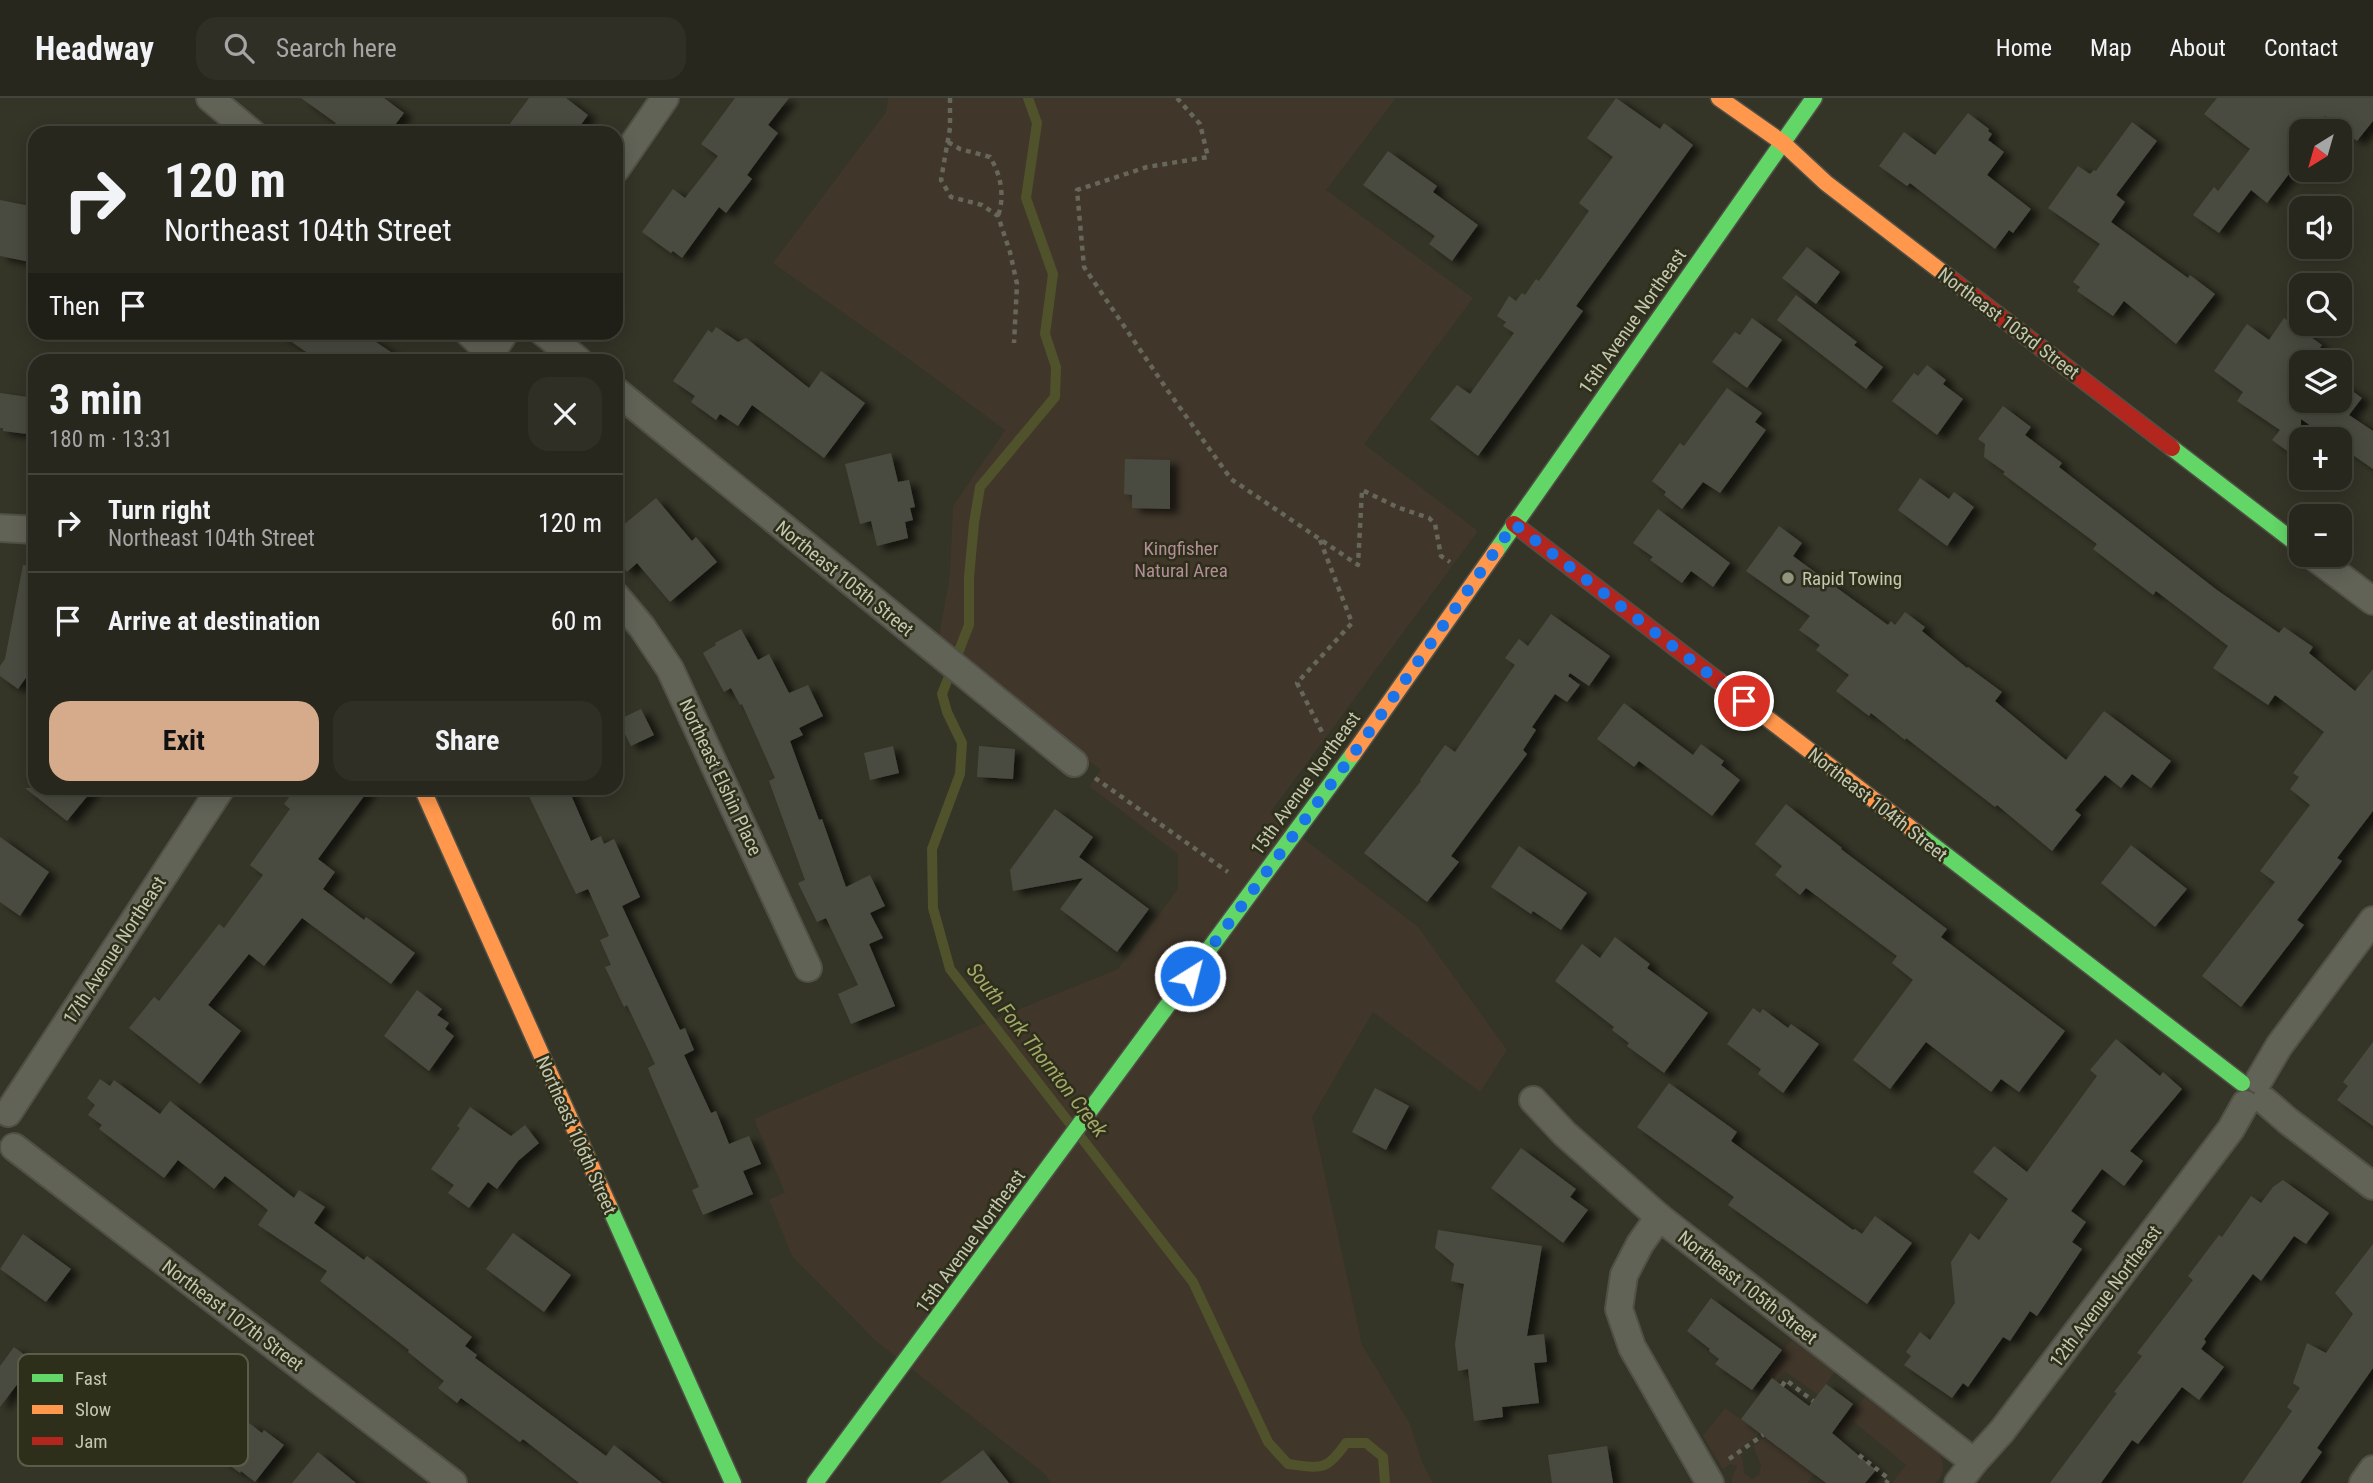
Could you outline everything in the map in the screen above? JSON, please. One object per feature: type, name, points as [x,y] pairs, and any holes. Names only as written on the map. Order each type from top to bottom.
[{"type":"street","points":[[210,98],[244,126]]},
{"type":"street","points":[[623,159],[665,98]]},
{"type":"street","name":"Northeast 103rd Street","points":[[1719,98],[1783,143],[1826,183],[2289,538]]},
{"type":"street","name":"15th Avenue Northeast","points":[[815,1483],[1354,753],[1814,98]]},
{"type":"street","points":[[553,340],[570,354]]},
{"type":"street","name":"Northeast 105th Street","points":[[623,397],[1074,763]]},
{"type":"street","name":"Northeast 104th Street","points":[[1514,524],[2373,1186]]},
{"type":"street","points":[[0,528],[28,530]]},
{"type":"street","points":[[2328,567],[2373,601]]},
{"type":"street","name":"Northeast Elshin Place","points":[[623,604],[642,626],[670,669],[808,968]]},
{"type":"street","name":"17th Avenue Northeast","points":[[4,1112],[216,795]]},
{"type":"street","name":"Northeast 106th Street","points":[[425,795],[733,1483]]},
{"type":"street","name":"12th Avenue Northeast","points":[[1958,1483],[2002,1431],[2223,1140],[2279,1046],[2373,920]]},
{"type":"street","name":"Northeast 105th Street","points":[[1532,1100],[1564,1134],[1659,1217],[1974,1462]]},
{"type":"street","points":[[4,1112],[13,1117],[19,1130],[19,1137],[7,1151]]},
{"type":"street","name":"Northeast 107th Street","points":[[7,1151],[453,1483]]},
{"type":"street","points":[[1659,1217],[1640,1244],[1624,1275],[1619,1309],[1632,1347],[1710,1483]]},
{"type":"street","points":[[2362,1483],[2373,1469]]},
{"type":"path","points":[[950,98],[948,142],[941,180],[951,197],[982,205],[998,216],[1017,284],[1014,343]]},
{"type":"path","points":[[1177,98],[1200,124],[1208,157],[1147,167],[1077,190],[1084,267],[1231,479],[1358,565],[1362,491],[1429,518],[1435,524],[1441,556],[1474,581]]},
{"type":"path","points":[[948,142],[960,149],[990,157],[998,171],[1003,203],[998,216]]},
{"type":"path","points":[[1320,540],[1352,623],[1297,684],[1327,743]]},
{"type":"path","points":[[1074,763],[1235,877]]},
{"type":"path","points":[[1782,1386],[1786,1380],[1812,1400],[1808,1405]]},
{"type":"path","points":[[1740,1453],[1763,1435]]},
{"type":"path","points":[[1859,1455],[1889,1479],[1886,1483]]},
{"type":"green space","name":"Kingfisher Natural Area","points":[[888,98],[1396,98],[1326,190],[1473,298],[1364,444],[1478,531],[1270,813],[1418,927],[1507,1050],[1480,1092],[1373,1012],[1312,1117],[1362,1345],[1410,1424],[1422,1462],[1433,1483],[1051,1483],[1046,1475],[876,1341],[792,1256],[769,1199],[785,1193],[754,1119],[1118,969],[1178,889],[1178,854],[1089,786],[1101,770],[938,643],[950,574],[953,506],[1005,430],[773,263],[886,112]]},
{"type":"green space","points":[[1793,1338],[1836,1370],[1818,1395],[1785,1371],[1776,1382],[1766,1374]]},
{"type":"green space","points":[[1868,1393],[1935,1447],[1943,1465],[1942,1474],[1936,1483],[1892,1483],[1906,1465],[1853,1421],[1839,1438],[1842,1441],[1807,1483],[1732,1483],[1737,1466],[1731,1464],[1723,1469],[1703,1436],[1725,1408],[1760,1433],[1738,1451],[1743,1460],[1744,1473],[1752,1479],[1759,1475],[1761,1466],[1753,1446],[1765,1437],[1831,1422],[1839,1429]]},
{"type":"building","points":[[301,98],[384,98],[404,113],[394,126],[334,126],[336,123]]},
{"type":"building","points":[[529,98],[566,98],[588,115],[580,126],[508,126]]},
{"type":"building","points":[[735,98],[789,98],[768,125],[778,133],[747,175],[752,179],[726,213],[719,207],[682,258],[642,232],[673,189],[685,198],[718,156],[701,144]]},
{"type":"building","points":[[1616,98],[1660,129],[1664,123],[1693,145],[1576,306],[1583,311],[1478,456],[1430,419],[1457,385],[1470,394],[1514,333],[1503,326],[1506,322],[1497,316],[1509,296],[1516,301],[1522,293],[1525,295],[1536,279],[1539,281],[1589,211],[1579,203],[1613,157],[1587,138]]},
{"type":"building","points":[[2217,98],[2373,98],[2373,121],[2357,141],[2352,137],[2352,119],[2329,119],[2325,116],[2322,119],[2289,119],[2289,174],[2267,203],[2251,190],[2219,233],[2193,215],[2214,187],[2218,191],[2250,149],[2204,114]]},
{"type":"building","points":[[1968,113],[1989,129],[1992,134],[1988,140],[2004,152],[1987,175],[2031,209],[2013,233],[2009,230],[1995,249],[1910,183],[1907,186],[1879,166],[1904,132],[1935,155]]},
{"type":"building","points":[[2132,122],[2157,141],[2116,195],[2125,202],[2111,222],[2188,278],[2190,275],[2215,294],[2176,344],[2124,301],[2113,316],[2077,291],[2080,287],[2073,282],[2100,244],[2048,208],[2078,166],[2090,174],[2096,171]]},
{"type":"building","points":[[1388,151],[1437,186],[1433,192],[1478,225],[1452,261],[1429,244],[1435,236],[1363,185]]},
{"type":"building","points":[[0,200],[28,206],[28,262],[0,256]]},
{"type":"building","points":[[1807,247],[1840,272],[1816,304],[1782,278]]},
{"type":"building","points":[[1796,295],[1857,342],[1854,345],[1883,367],[1866,389],[1777,320]]},
{"type":"building","points":[[1752,318],[1782,340],[1747,388],[1712,362],[1735,332],[1740,335]]},
{"type":"building","points":[[2284,318],[2289,322],[2289,336],[2309,336],[2322,345],[2319,350],[2289,350],[2289,413],[2351,413],[2349,415],[2373,431],[2373,469],[2352,454],[2352,427],[2313,427],[2301,419],[2301,427],[2289,427],[2289,452],[2272,440],[2280,430],[2237,401],[2243,392],[2214,371],[2247,324],[2269,340]]},
{"type":"building","points":[[716,327],[738,342],[746,338],[809,388],[821,371],[865,403],[824,458],[752,405],[738,426],[720,414],[716,420],[691,402],[695,396],[673,381],[708,330],[712,333]]},
{"type":"building","points":[[289,340],[373,340],[394,354],[309,354]]},
{"type":"building","points":[[1927,365],[1946,380],[1943,384],[1963,399],[1937,435],[1892,401],[1914,373],[1918,376]]},
{"type":"building","points":[[1727,388],[1762,413],[1755,422],[1766,430],[1720,493],[1703,482],[1682,509],[1652,481],[1680,443],[1684,446]]},
{"type":"building","points":[[2352,391],[2362,398],[2352,411]]},
{"type":"building","points":[[0,393],[28,397],[28,434],[3,431],[3,428],[0,428]]},
{"type":"building","points":[[2003,406],[2031,427],[2025,435],[2062,463],[2059,467],[2217,590],[2279,633],[2284,627],[2313,647],[2309,653],[2355,691],[2373,669],[2373,811],[2337,858],[2342,861],[2297,920],[2304,925],[2241,1007],[2202,976],[2275,882],[2260,871],[2310,805],[2290,789],[2299,777],[2293,773],[2324,732],[2275,695],[2268,705],[2213,668],[2228,646],[2156,591],[2153,595],[2093,549],[2097,544],[1984,457],[1985,444],[1978,439]]},
{"type":"building","points":[[891,453],[898,482],[909,480],[915,507],[910,508],[913,520],[905,522],[908,538],[877,546],[871,521],[860,524],[845,464]]},
{"type":"building","points":[[1125,459],[1170,460],[1170,509],[1132,508],[1132,495],[1124,494]]},
{"type":"building","points":[[1920,478],[1949,499],[1954,492],[1974,507],[1947,546],[1898,510]]},
{"type":"building","points":[[656,498],[692,541],[696,537],[717,562],[670,602],[637,563],[627,572],[623,567],[623,525]]},
{"type":"building","points":[[1658,509],[1730,563],[1713,587],[1691,571],[1682,583],[1650,560],[1653,557],[1633,543]]},
{"type":"building","points":[[1779,526],[1802,543],[1793,556],[1888,625],[1891,621],[1895,625],[1905,612],[1925,627],[1922,631],[1967,668],[2002,692],[1995,701],[2066,760],[2104,711],[2171,761],[2151,788],[2132,774],[2121,788],[2105,775],[2075,810],[2081,815],[2052,851],[1997,805],[1995,807],[1906,738],[1905,740],[1871,713],[1869,716],[1836,691],[1849,675],[1816,650],[1820,645],[1799,630],[1810,616],[1746,571]]},
{"type":"building","points":[[23,565],[28,565],[28,675],[18,689],[0,676],[0,666],[5,659]]},
{"type":"building","points":[[1551,614],[1610,656],[1589,686],[1570,673],[1568,676],[1580,685],[1567,702],[1555,694],[1532,727],[1536,730],[1523,750],[1527,754],[1451,856],[1459,862],[1427,902],[1364,853],[1421,781],[1445,745],[1455,752],[1515,665],[1505,658],[1519,639],[1528,646]]},
{"type":"building","points":[[741,629],[758,660],[769,654],[789,693],[808,685],[823,716],[799,728],[803,735],[790,741],[846,887],[870,875],[885,906],[870,913],[883,938],[869,944],[895,1006],[851,1024],[838,994],[858,985],[826,918],[817,922],[798,883],[805,880],[769,781],[775,778],[742,704],[740,705],[731,688],[724,692],[703,653]]},
{"type":"building","points":[[1624,703],[1693,755],[1701,744],[1724,761],[1721,765],[1740,780],[1712,816],[1639,761],[1634,767],[1597,739]]},
{"type":"building","points":[[641,709],[654,735],[631,746],[623,730],[623,718]]},
{"type":"building","points":[[893,746],[899,773],[870,780],[864,753]]},
{"type":"building","points":[[979,746],[1015,749],[1013,779],[977,777]]},
{"type":"building","points":[[34,795],[88,795],[67,821]]},
{"type":"building","points":[[291,795],[365,795],[318,859],[335,872],[323,889],[415,953],[391,984],[302,918],[264,966],[249,954],[208,1005],[241,1031],[200,1084],[129,1028],[154,997],[159,1001],[219,924],[224,928],[263,875],[250,865],[290,809],[284,804]]},
{"type":"building","points":[[528,795],[571,795],[591,841],[601,836],[604,844],[614,839],[640,897],[622,906],[680,1030],[685,1028],[694,1050],[684,1055],[711,1113],[716,1111],[729,1144],[749,1136],[761,1164],[743,1171],[753,1194],[703,1215],[692,1190],[699,1187],[648,1068],[655,1064],[627,1005],[624,1007],[605,967],[611,965],[600,940],[609,936],[588,889],[576,894]]},
{"type":"building","points":[[1786,804],[1947,929],[1941,937],[2065,1031],[2019,1092],[2001,1079],[1991,1092],[1926,1042],[1890,1089],[1853,1060],[1913,980],[1892,963],[1897,956],[1806,888],[1800,895],[1775,875],[1782,866],[1755,844]]},
{"type":"building","points":[[1055,809],[1093,837],[1079,857],[1149,909],[1117,952],[1060,909],[1083,878],[1013,891],[1010,870]]},
{"type":"building","points":[[0,837],[49,872],[20,916],[0,902]]},
{"type":"building","points":[[2131,845],[2187,889],[2155,927],[2101,883]]},
{"type":"building","points":[[1519,846],[1587,893],[1561,930],[1491,887]]},
{"type":"building","points":[[1615,937],[1650,964],[1647,968],[1708,1013],[1664,1073],[1627,1046],[1629,1043],[1612,1030],[1614,1027],[1555,981],[1582,944],[1600,958]]},
{"type":"building","points":[[417,990],[442,1009],[437,1015],[449,1023],[445,1029],[454,1036],[429,1071],[384,1036]]},
{"type":"building","points":[[1753,1008],[1760,1013],[1763,1009],[1788,1028],[1791,1024],[1819,1044],[1783,1093],[1758,1074],[1761,1069],[1727,1044]]},
{"type":"building","points":[[2116,1039],[2160,1076],[2163,1072],[2182,1089],[2130,1151],[2143,1161],[2124,1186],[2102,1169],[2071,1211],[2086,1222],[2072,1242],[2082,1249],[2037,1316],[2030,1311],[2010,1341],[2003,1337],[1968,1387],[1963,1383],[1952,1398],[1904,1365],[1911,1356],[1906,1352],[1920,1332],[1930,1340],[1955,1303],[1951,1262],[1970,1233],[1979,1240],[2008,1199],[1973,1172],[1994,1146],[2027,1172],[2097,1076],[2090,1070]]},
{"type":"building","points":[[2373,1042],[2373,1126],[2337,1100],[2348,1086],[2343,1082]]},
{"type":"building","points":[[100,1079],[110,1086],[114,1080],[160,1114],[170,1101],[294,1198],[299,1190],[325,1207],[314,1223],[364,1260],[367,1256],[472,1337],[465,1346],[477,1355],[475,1358],[606,1456],[614,1445],[662,1483],[579,1483],[523,1439],[520,1442],[461,1398],[457,1403],[438,1388],[444,1381],[408,1352],[409,1350],[320,1281],[327,1271],[258,1225],[268,1210],[225,1176],[214,1189],[178,1160],[164,1178],[99,1129],[102,1125],[88,1115],[95,1105],[87,1098]]},
{"type":"building","points":[[1669,1083],[1737,1132],[1731,1141],[1853,1230],[1862,1234],[1875,1216],[1912,1243],[1867,1304],[1728,1205],[1734,1197],[1637,1127]]},
{"type":"building","points":[[1375,1088],[1409,1106],[1386,1150],[1352,1132]]},
{"type":"building","points":[[470,1107],[511,1136],[525,1125],[539,1143],[518,1161],[497,1189],[488,1182],[469,1208],[448,1193],[454,1185],[431,1169],[460,1128],[457,1126]]},
{"type":"building","points":[[1521,1148],[1576,1189],[1570,1197],[1588,1210],[1563,1243],[1491,1188]]},
{"type":"building","points":[[2283,1180],[2329,1213],[2306,1244],[2294,1236],[2261,1281],[2253,1274],[2204,1339],[2206,1342],[2201,1349],[2224,1367],[2199,1400],[2182,1387],[2138,1444],[2132,1440],[2101,1483],[2050,1483],[2117,1393],[2114,1392],[2142,1356],[2137,1353],[2193,1280],[2188,1276],[2219,1235],[2222,1237],[2251,1196],[2261,1203],[2273,1187]]},
{"type":"building","points":[[1438,1230],[1542,1246],[1527,1336],[1544,1334],[1547,1362],[1534,1363],[1539,1403],[1502,1407],[1503,1417],[1474,1421],[1468,1369],[1458,1371],[1455,1344],[1464,1284],[1451,1281],[1454,1264],[1435,1248]]},
{"type":"building","points":[[513,1233],[571,1275],[544,1312],[486,1269]]},
{"type":"building","points":[[23,1234],[71,1269],[46,1302],[0,1269]]},
{"type":"building","points":[[2373,1244],[2373,1368],[2317,1448],[2322,1452],[2300,1483],[2242,1483],[2292,1411],[2287,1407],[2300,1388],[2293,1383],[2307,1343],[2326,1353],[2353,1314],[2335,1293]]},
{"type":"building","points":[[1711,1298],[1782,1350],[1752,1390],[1715,1364],[1719,1359],[1687,1331]]},
{"type":"building","points":[[14,1347],[23,1354],[18,1354],[18,1383],[0,1407],[0,1366]]},
{"type":"building","points":[[1772,1378],[1809,1406],[1826,1384],[1853,1404],[1832,1433],[1876,1470],[1865,1483],[1826,1483],[1741,1419]]},
{"type":"building","points":[[249,1423],[284,1445],[255,1482],[241,1471],[240,1473],[231,1466],[248,1466]]},
{"type":"building","points":[[1607,1446],[1613,1483],[1552,1483],[1548,1455]]},
{"type":"building","points":[[983,1450],[1009,1483],[940,1483]]},
{"type":"building","points":[[318,1452],[356,1483],[292,1483]]},
{"type":"waterway","name":"South Fork Thornton Creek","points":[[1028,98],[1037,123],[1026,198],[1053,274],[1045,334],[1056,367],[1055,397],[980,487],[969,577],[969,625],[942,694],[947,712],[962,743],[960,774],[932,849],[933,908],[950,969],[1071,1125]]},
{"type":"waterway","name":"South Fork Thornton Creek","points":[[1080,1136],[1193,1282],[1268,1442],[1288,1464],[1316,1467],[1328,1463],[1346,1443],[1366,1443],[1383,1457],[1385,1483]]},
{"type":"traffic: fast","points":[[1496,551],[1814,98]]},
{"type":"traffic: fast","points":[[2172,448],[2289,538]]},
{"type":"traffic: fast","points":[[815,1483],[1353,754]]},
{"type":"traffic: fast","points":[[1917,833],[2242,1083]]},
{"type":"traffic: fast","points":[[609,1206],[733,1483]]},
{"type":"traffic: slow","points":[[1719,98],[1783,143],[1826,183],[1951,279]]},
{"type":"traffic: slow","points":[[1353,754],[1496,551]]},
{"type":"traffic: slow","points":[[1720,682],[1917,833]]},
{"type":"traffic: slow","points":[[425,795],[609,1206]]},
{"type":"traffic: jam","points":[[1951,279],[2172,448]]},
{"type":"traffic: jam","points":[[1514,524],[1720,682]]},
{"type":"place","name":"Rapid Towing","points":[[1788,578]]},
{"type":"route","points":[[1190,976],[1362,742],[1514,524],[1744,701]]}]
